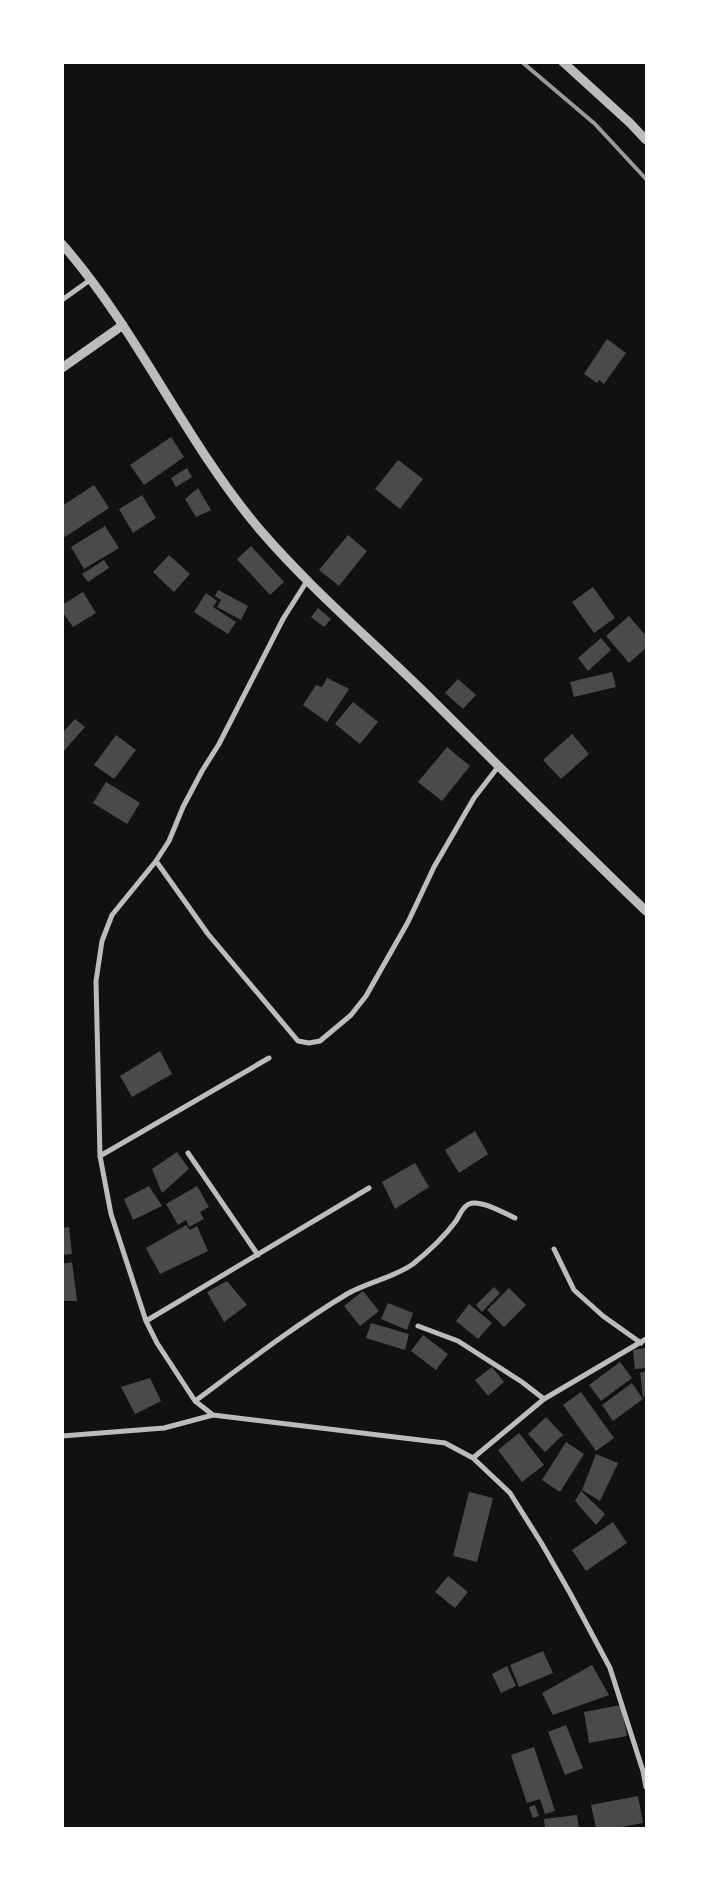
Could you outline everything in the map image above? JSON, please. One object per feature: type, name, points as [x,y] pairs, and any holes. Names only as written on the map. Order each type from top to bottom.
[{"type":"street","points":[[563,62],[646,140]]},
{"type":"street","points":[[62,244],[123,325],[210,465],[260,530],[307,581],[422,690],[646,911]]},
{"type":"street","points":[[62,300],[90,280]]},
{"type":"street","points":[[62,368],[123,325]]},
{"type":"street","points":[[213,1415],[194,1401],[146,1321],[111,1214],[100,1156],[96,981],[102,941],[112,915],[156,861],[168,841],[183,807],[219,744],[283,619],[307,581]]},
{"type":"street","points":[[156,861],[208,934],[298,1041],[309,1043],[320,1041],[351,1014],[366,996],[408,922],[434,867],[474,798],[498,767]]},
{"type":"street","points":[[100,1156],[269,1058]]},
{"type":"street","points":[[188,1153],[258,1255]]},
{"type":"street","points":[[146,1321],[369,1188]]},
{"type":"street","points":[[194,1401],[309,1317],[351,1292],[396,1274],[412,1265],[433,1247],[456,1222],[464,1207],[471,1203],[480,1203],[515,1218]]},
{"type":"street","points":[[554,1250],[574,1290],[603,1316],[641,1343]]},
{"type":"street","points":[[418,1326],[458,1341],[515,1377],[544,1399]]},
{"type":"street","points":[[473,1458],[544,1399],[646,1339]]},
{"type":"street","points":[[62,1436],[164,1428],[213,1415],[420,1438],[445,1443],[473,1458],[510,1493],[570,1593],[610,1668],[643,1771],[646,1787]]},
{"type":"building","points":[[607,339],[626,353],[604,384],[599,380],[597,383],[584,374]]},
{"type":"building","points":[[171,437],[184,457],[144,485],[130,465]]},
{"type":"building","points":[[398,460],[423,479],[400,509],[375,489]]},
{"type":"building","points":[[187,468],[192,477],[176,487],[171,478]]},
{"type":"building","points":[[94,485],[109,508],[65,537],[62,534],[62,506]]},
{"type":"building","points":[[198,488],[211,510],[196,517],[185,499]]},
{"type":"building","points":[[142,495],[156,518],[133,533],[119,509]]},
{"type":"building","points":[[105,526],[119,548],[84,569],[71,547]]},
{"type":"building","points":[[348,535],[367,551],[339,586],[319,570]]},
{"type":"building","points":[[251,546],[284,582],[270,595],[237,559]]},
{"type":"building","points":[[169,555],[190,574],[174,592],[153,572]]},
{"type":"building","points":[[104,560],[109,568],[88,582],[82,574]]},
{"type":"building","points":[[593,587],[615,618],[594,633],[572,602]]},
{"type":"building","points":[[218,590],[248,606],[241,620],[217,607],[221,600],[215,596]]},
{"type":"building","points":[[83,592],[96,613],[73,627],[62,611],[62,605]]},
{"type":"building","points":[[206,593],[217,601],[213,607],[236,622],[228,634],[194,612]]},
{"type":"building","points":[[318,608],[331,619],[324,627],[311,617]]},
{"type":"building","points":[[629,616],[646,636],[646,648],[629,663],[606,636]]},
{"type":"building","points":[[601,638],[611,650],[588,671],[578,658]]},
{"type":"building","points":[[612,672],[616,687],[574,697],[570,682]]},
{"type":"building","points":[[327,678],[349,689],[327,722],[303,705],[316,685],[322,687]]},
{"type":"building","points":[[458,679],[476,695],[463,709],[445,693]]},
{"type":"building","points":[[353,702],[378,722],[360,744],[335,724]]},
{"type":"building","points":[[75,719],[85,727],[62,753],[62,733]]},
{"type":"building","points":[[572,734],[589,754],[561,779],[543,760]]},
{"type":"building","points":[[116,735],[136,750],[114,779],[94,765]]},
{"type":"building","points":[[447,747],[470,766],[442,801],[418,782]]},
{"type":"building","points":[[106,782],[140,803],[127,824],[93,803]]},
{"type":"building","points":[[160,1051],[172,1074],[132,1097],[120,1076]]},
{"type":"building","points":[[475,1131],[488,1154],[459,1173],[445,1150]]},
{"type":"building","points":[[177,1152],[189,1169],[162,1193],[152,1169]]},
{"type":"building","points":[[415,1163],[429,1187],[395,1209],[382,1182]]},
{"type":"building","points":[[149,1186],[162,1206],[133,1220],[124,1199]]},
{"type":"building","points":[[197,1186],[209,1207],[200,1212],[204,1219],[189,1227],[186,1220],[178,1225],[166,1204]]},
{"type":"building","points":[[186,1225],[190,1230],[197,1226],[208,1251],[160,1274],[146,1248]]},
{"type":"building","points":[[69,1227],[72,1254],[62,1255],[62,1228]]},
{"type":"building","points":[[72,1262],[77,1301],[62,1301],[62,1264]]},
{"type":"building","points":[[227,1281],[247,1305],[224,1322],[207,1292]]},
{"type":"building","points":[[494,1287],[500,1293],[482,1312],[476,1305]]},
{"type":"building","points":[[509,1288],[526,1305],[504,1327],[487,1310]]},
{"type":"building","points":[[363,1291],[379,1311],[360,1326],[344,1306]]},
{"type":"building","points":[[388,1303],[413,1313],[407,1330],[381,1319]]},
{"type":"building","points":[[469,1304],[492,1323],[478,1339],[456,1321]]},
{"type":"building","points":[[371,1323],[409,1334],[405,1350],[366,1338]]},
{"type":"building","points":[[423,1335],[448,1354],[436,1370],[411,1351]]},
{"type":"building","points":[[646,1348],[646,1368],[635,1369],[633,1350]]},
{"type":"building","points":[[620,1362],[632,1378],[601,1401],[589,1385]]},
{"type":"building","points":[[492,1367],[504,1382],[488,1396],[475,1380]]},
{"type":"building","points":[[646,1371],[646,1396],[643,1397],[640,1373]]},
{"type":"building","points":[[150,1378],[161,1401],[135,1414],[121,1387]]},
{"type":"building","points":[[632,1383],[643,1399],[613,1421],[602,1405]]},
{"type":"building","points":[[581,1392],[614,1438],[596,1451],[563,1405]]},
{"type":"building","points":[[546,1417],[563,1435],[545,1452],[528,1434]]},
{"type":"building","points":[[519,1433],[544,1465],[522,1482],[498,1450]]},
{"type":"building","points":[[566,1442],[584,1454],[560,1492],[542,1480]]},
{"type":"building","points":[[596,1454],[618,1463],[600,1501],[582,1490]]},
{"type":"building","points":[[581,1491],[605,1514],[596,1525],[575,1501]]},
{"type":"building","points":[[469,1492],[493,1498],[477,1562],[453,1556]]},
{"type":"building","points":[[613,1522],[627,1543],[586,1571],[572,1550]]},
{"type":"building","points":[[448,1576],[468,1592],[455,1608],[435,1592]]},
{"type":"building","points":[[543,1651],[553,1673],[519,1687],[510,1665]]},
{"type":"building","points":[[592,1665],[609,1695],[553,1715],[542,1693]]},
{"type":"building","points":[[507,1666],[516,1686],[501,1693],[492,1674]]},
{"type":"building","points":[[621,1705],[627,1736],[589,1743],[584,1712]]},
{"type":"building","points":[[566,1725],[583,1768],[565,1775],[548,1732]]},
{"type":"building","points":[[534,1747],[555,1811],[545,1814],[540,1799],[527,1803],[511,1755]]},
{"type":"building","points":[[638,1796],[643,1823],[616,1828],[596,1828],[591,1805]]},
{"type":"building","points":[[535,1805],[539,1816],[533,1818],[529,1807]]},
{"type":"building","points":[[577,1815],[579,1828],[545,1828],[544,1819]]},
{"type":"railway","points":[[522,62],[595,124],[646,179]]}]
